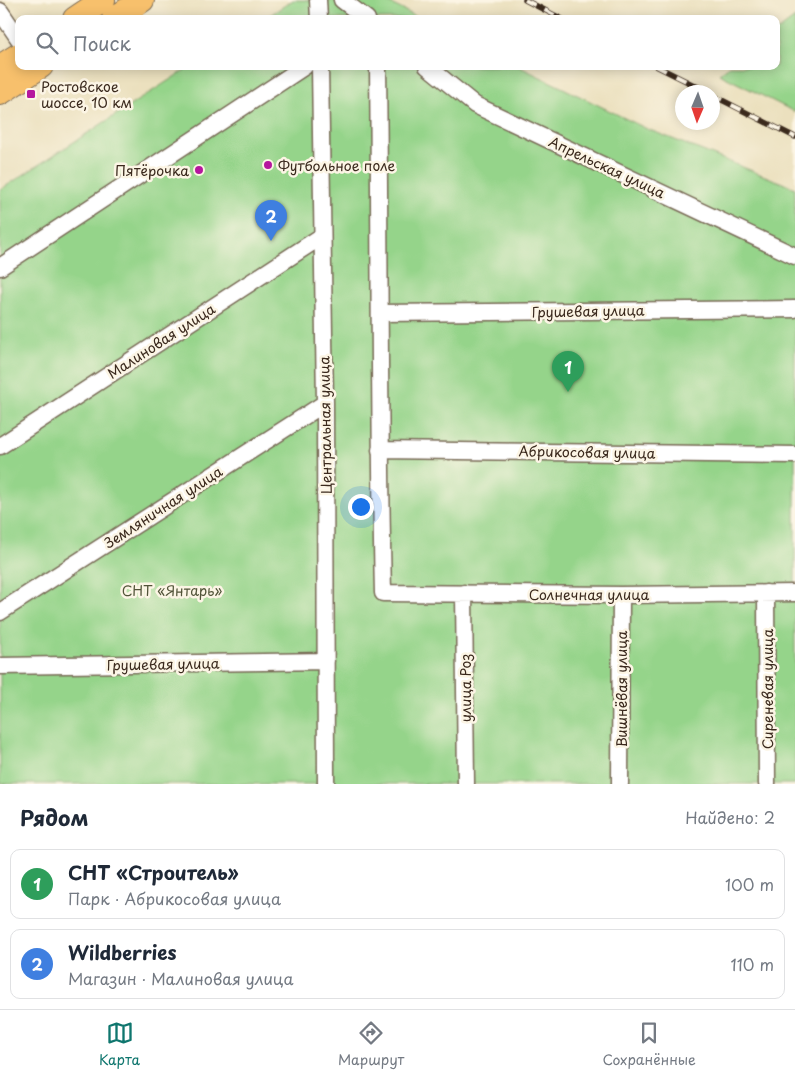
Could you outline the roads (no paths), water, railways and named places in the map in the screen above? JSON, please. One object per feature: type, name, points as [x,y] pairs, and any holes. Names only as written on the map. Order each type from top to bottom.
[{"type":"highway","points":[[81,15],[104,0]]},
{"type":"highway","points":[[120,15],[142,0]]},
{"type":"highway","points":[[0,67],[15,58]]},
{"type":"highway","points":[[0,93],[35,70]]},
{"type":"street","points":[[318,0],[319,15]]},
{"type":"street","points":[[342,0],[362,15]]},
{"type":"street","points":[[0,11],[15,33]]},
{"type":"street","points":[[0,267],[298,70]]},
{"type":"street","name":"Центральная улица","points":[[320,70],[325,402],[326,784]]},
{"type":"street","points":[[378,70],[381,313],[380,450]]},
{"type":"street","name":"Апрельская улица","points":[[432,70],[475,105],[795,256]]},
{"type":"street","name":"Малиновая улица","points":[[0,446],[322,236]]},
{"type":"street","name":"Грушевая улица","points":[[381,313],[795,309]]},
{"type":"street","name":"Земляничная улица","points":[[0,612],[325,402]]},
{"type":"street","name":"Абрикосовая улица","points":[[380,450],[795,455]]},
{"type":"street","name":"Солнечная улица","points":[[380,450],[383,593],[621,595],[795,593]]},
{"type":"street","name":"улица Роз","points":[[464,593],[466,784]]},
{"type":"street","name":"Сиреневая улица","points":[[766,593],[767,784]]},
{"type":"street","name":"Вишнёвая улица","points":[[620,784],[621,595]]},
{"type":"street","name":"Грушевая улица","points":[[0,666],[326,661]]},
{"type":"railway","points":[[525,0],[554,15]]},
{"type":"railway","points":[[664,70],[694,85]]},
{"type":"railway","points":[[720,99],[795,137]]},
{"type":"place","name":"Ростовское шоссе, 10 км","points":[[31,94]]},
{"type":"place","name":"Футбольное поле","points":[[268,165]]},
{"type":"place","name":"Пятёрочка","points":[[199,170]]},
{"type":"place","name":"Wildberries","points":[[271,241]]},
{"type":"place","name":"СНТ «Строитель»","points":[[568,392]]},
{"type":"park label","name":"СНТ «Янтарь»","points":[[172,590]]}]
